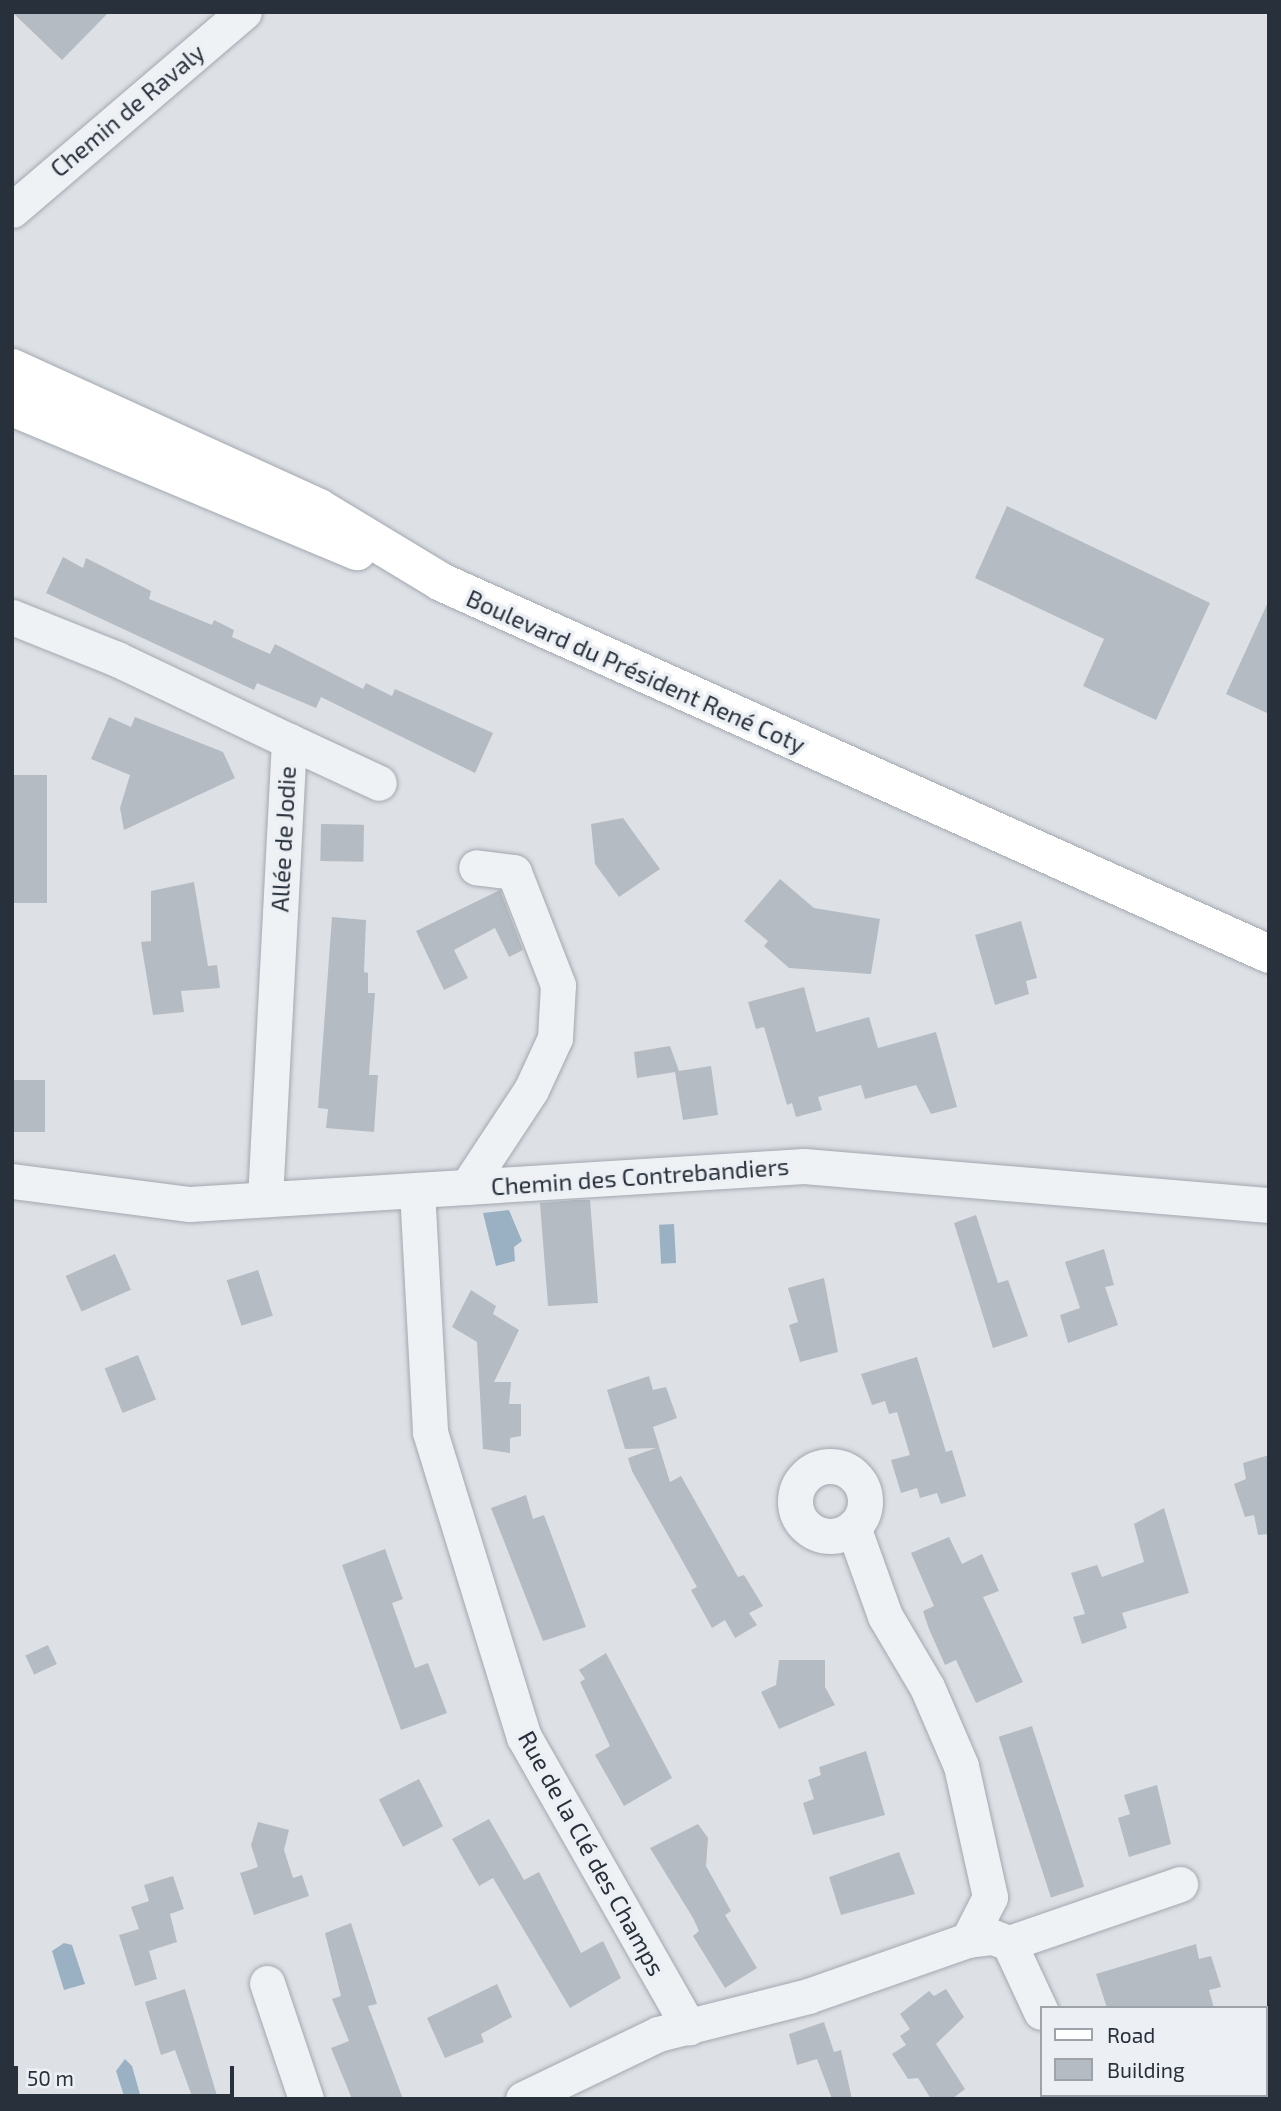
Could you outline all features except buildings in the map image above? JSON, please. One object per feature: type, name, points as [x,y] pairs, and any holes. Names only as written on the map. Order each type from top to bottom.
[{"type":"main road","name":"Boulevard du Président René Coty","points":[[12,368],[319,508],[441,582],[1269,954]]},
{"type":"main road","points":[[12,407],[305,532],[441,582]]},
{"type":"street","name":"Chemin de Ravaly","points":[[22,200],[244,12]]},
{"type":"street","points":[[12,240],[22,200]]},
{"type":"street","name":"Allée de Jodie","points":[[12,617],[117,659],[289,741],[265,1197]]},
{"type":"street","points":[[289,741],[379,783]]},
{"type":"street","points":[[467,1187],[531,1090],[550,1048],[558,985],[514,872],[476,867]]},
{"type":"street","name":"Chemin des Contrebandiers","points":[[12,1181],[190,1204],[265,1197],[804,1166],[1269,1205]]},
{"type":"street","name":"Rue de la Clé des Champs","points":[[417,1190],[430,1432],[524,1737],[688,2027]]},
{"type":"street","points":[[853,1527],[885,1615],[927,1687],[961,1766],[990,1897],[968,1940]]},
{"type":"street","points":[[523,2099],[658,2034],[808,1996],[968,1940],[993,1937],[1009,1943],[1180,1884]]},
{"type":"street","points":[[1009,1943],[1040,2010]]},
{"type":"street","points":[[267,1983],[306,2099]]},
{"type":"water","points":[[509,1210],[522,1241],[514,1247],[515,1261],[496,1266],[483,1213]]},
{"type":"water","points":[[674,1224],[676,1263],[661,1264],[659,1225]]},
{"type":"water","points":[[64,1943],[72,1945],[85,1984],[64,1990],[52,1951]]},
{"type":"water","points":[[125,2059],[132,2066],[141,2098],[125,2099],[116,2071]]}]
